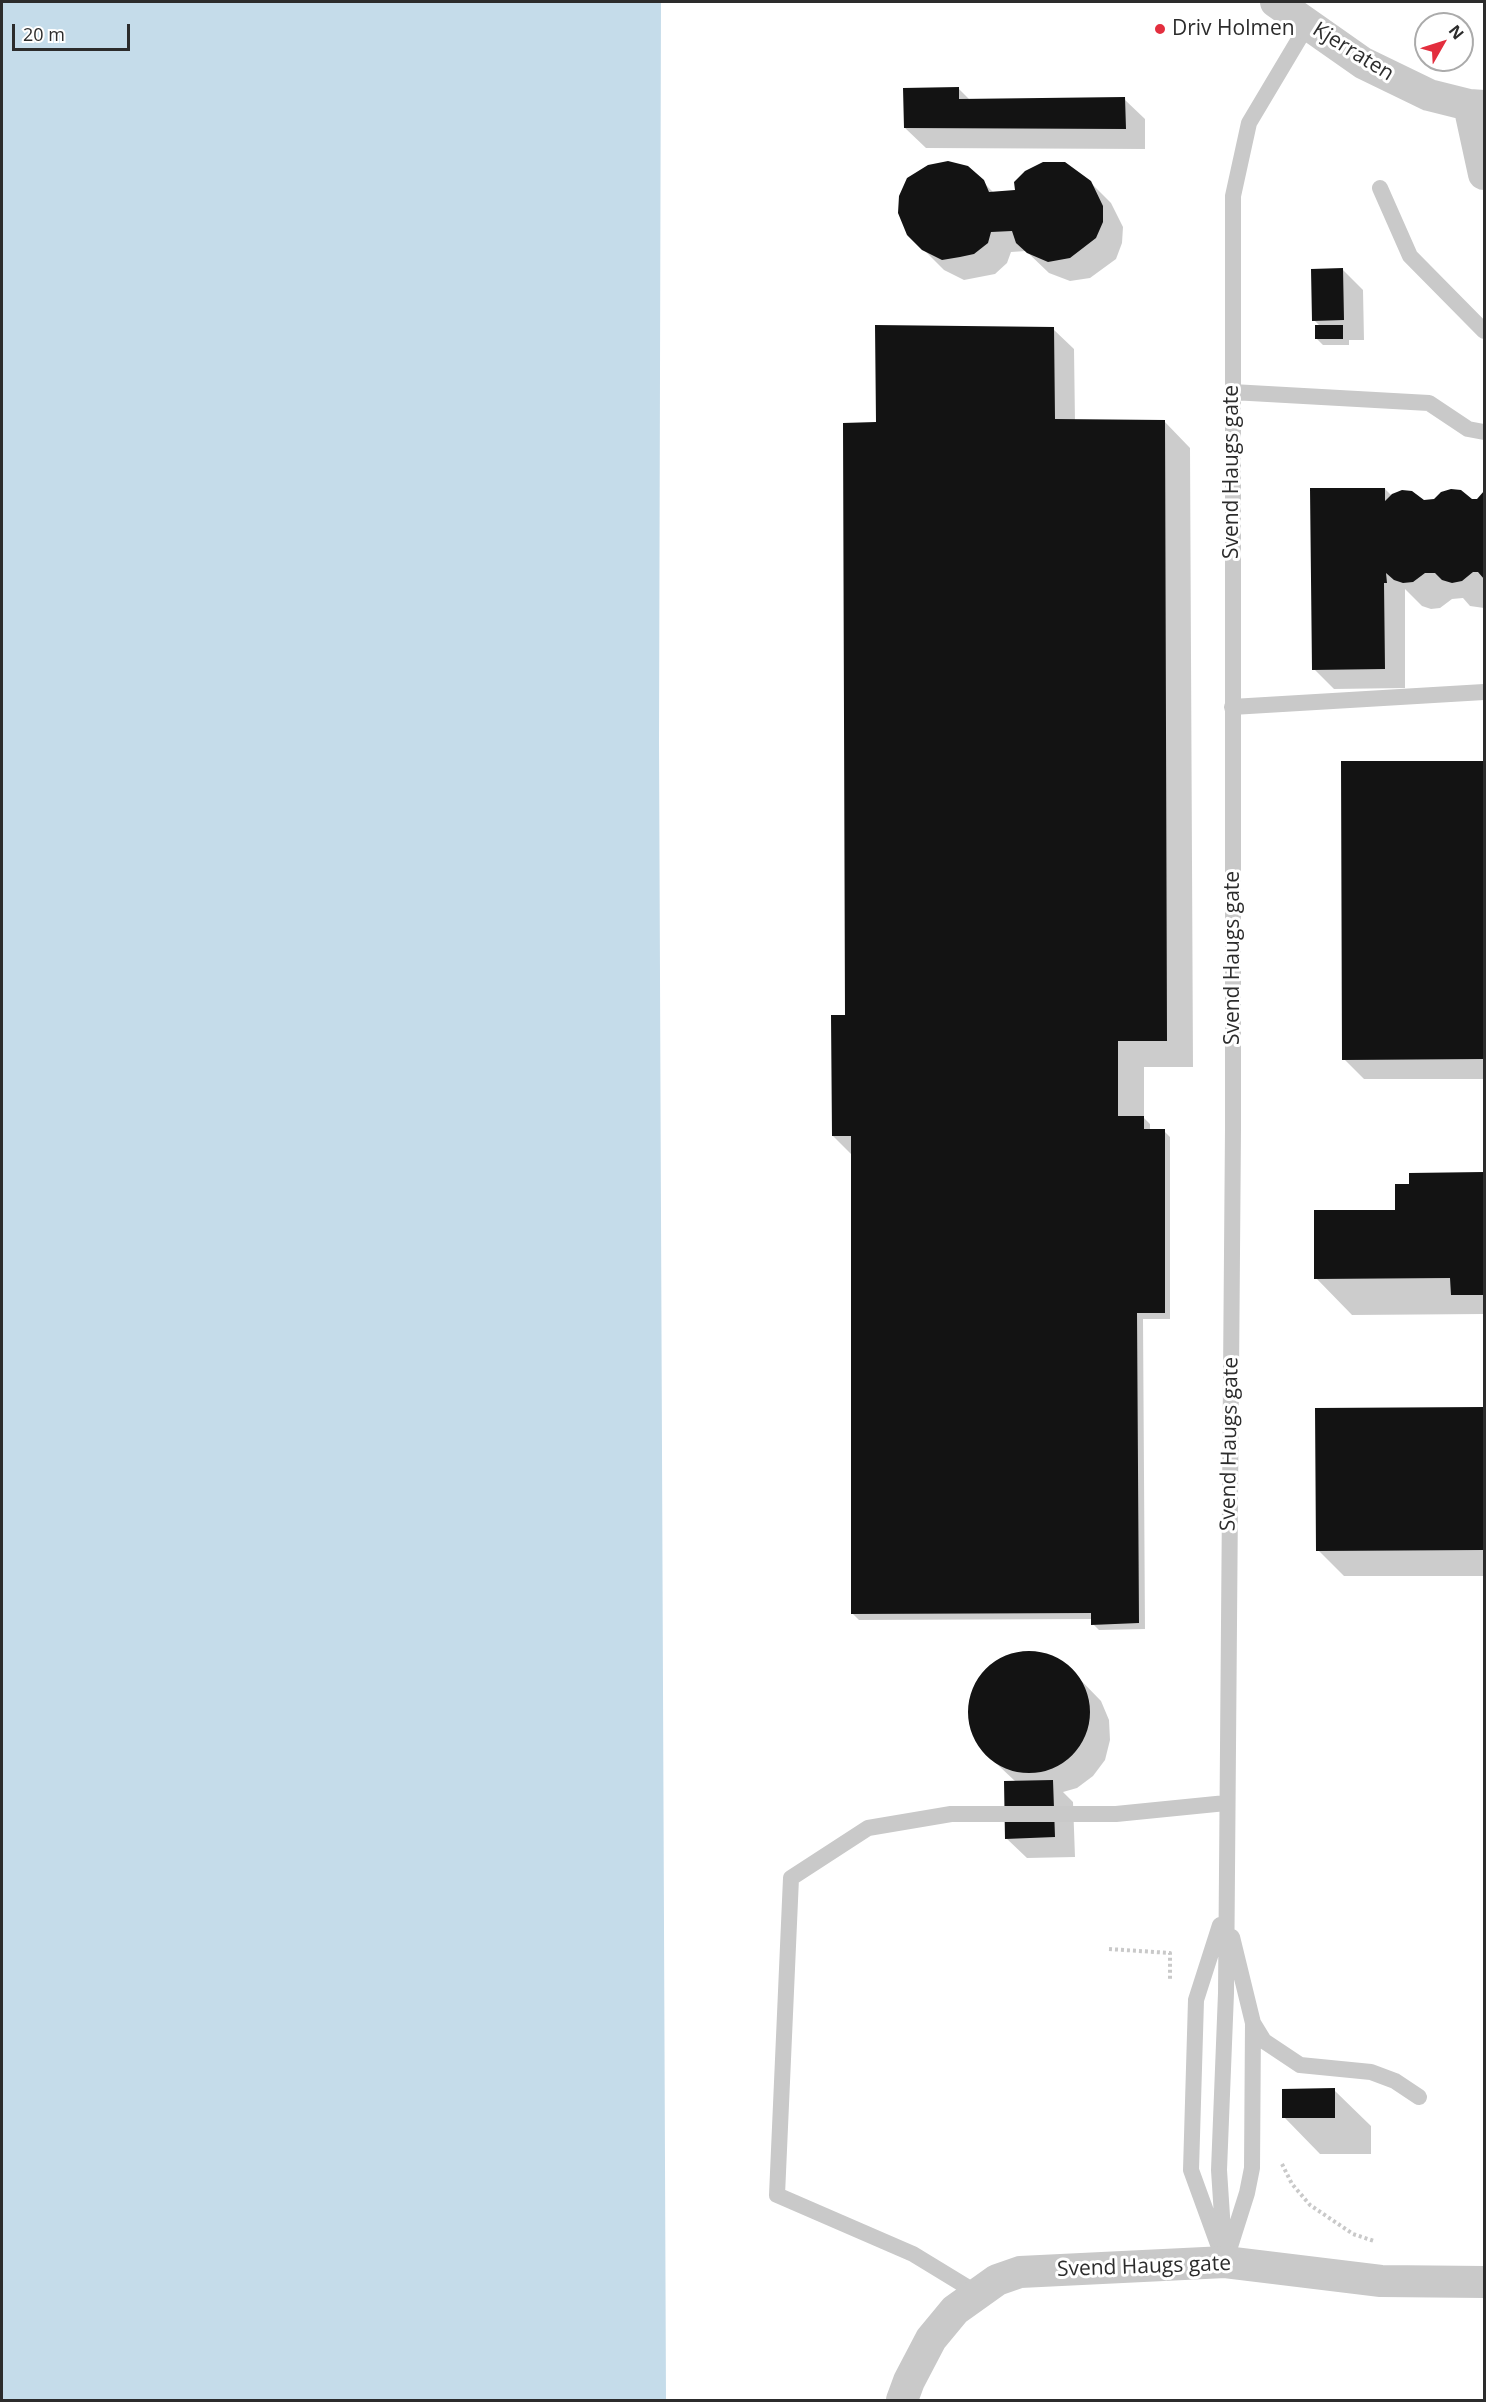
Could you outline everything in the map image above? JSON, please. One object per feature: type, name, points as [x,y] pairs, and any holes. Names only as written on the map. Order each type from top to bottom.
[{"type":"street","name":"Kjerraten","points":[[1276,2],[1363,63],[1428,95],[1477,106],[1485,174]]},
{"type":"street","name":"Svend Haugs gate","points":[[902,2400],[909,2381],[931,2339],[955,2310],[998,2280],[1020,2272],[1225,2262],[1381,2282],[1485,2282]]},
{"type":"lane","name":"Svend Haugs gate","points":[[1225,1910],[1233,1129],[1233,196],[1249,123],[1308,24]]},
{"type":"lane","points":[[1380,188],[1410,256],[1485,331]]},
{"type":"lane","points":[[1232,392],[1429,403],[1468,429],[1485,432]]},
{"type":"lane","points":[[1232,707],[1485,692]]},
{"type":"lane","points":[[977,2293],[913,2254],[777,2195],[791,1878],[868,1828],[951,1814],[1116,1814],[1226,1803]]},
{"type":"lane","points":[[1225,1910],[1226,1994],[1219,2170],[1225,2262]]},
{"type":"lane","points":[[1225,1910],[1253,2023],[1252,2168],[1247,2193],[1225,2262]]},
{"type":"lane","points":[[1225,1910],[1196,2000],[1191,2170],[1225,2262]]},
{"type":"lane","points":[[1226,1994],[1253,2023],[1264,2040],[1300,2064],[1371,2072],[1395,2081],[1419,2097]]},
{"type":"water","points":[[2,2],[661,2],[659,740],[666,2400],[2,2400]]},
{"type":"building","points":[[959,87],[959,99],[1125,97],[1126,129],[904,128],[903,88]]},
{"type":"building","points":[[948,161],[968,166],[984,180],[989,192],[1015,190],[1014,182],[1025,171],[1043,162],[1065,162],[1091,181],[1103,206],[1103,222],[1096,238],[1070,258],[1048,262],[1027,253],[1016,243],[1012,231],[991,232],[988,243],[974,254],[960,257],[942,260],[922,250],[907,235],[898,213],[899,196],[907,178],[928,165]]},
{"type":"building","points":[[1343,268],[1344,320],[1312,321],[1311,269]]},
{"type":"building","points":[[875,325],[1054,327],[1055,419],[1165,420],[1167,1041],[1118,1041],[1118,1116],[1144,1116],[1144,1129],[1165,1129],[1165,1313],[1137,1313],[1139,1623],[1091,1625],[1091,1613],[851,1614],[851,1136],[832,1136],[831,1015],[845,1015],[843,423],[876,422]]},
{"type":"building","points":[[1315,325],[1343,325],[1343,339],[1315,339]]},
{"type":"building","points":[[1310,488],[1385,488],[1385,501],[1392,494],[1402,490],[1412,491],[1424,500],[1434,499],[1441,492],[1451,489],[1461,490],[1472,499],[1477,499],[1484,491],[1484,579],[1478,572],[1473,572],[1462,581],[1452,583],[1442,580],[1435,573],[1425,573],[1413,582],[1403,583],[1394,580],[1386,573],[1387,583],[1384,583],[1385,669],[1312,670]]},
{"type":"building","points":[[1341,761],[1484,761],[1484,1059],[1342,1060]]},
{"type":"building","points":[[1484,1172],[1484,1295],[1451,1295],[1450,1278],[1314,1279],[1314,1210],[1395,1210],[1395,1184],[1409,1184],[1409,1173]]},
{"type":"building","points":[[1484,1407],[1484,1550],[1316,1551],[1315,1408]]},
{"type":"building","points":[[1029,1651],[1052,1656],[1063,1661],[1072,1669],[1080,1678],[1085,1689],[1090,1712],[1085,1735],[1080,1746],[1072,1755],[1063,1763],[1052,1768],[1029,1773],[1006,1768],[995,1763],[986,1755],[978,1746],[973,1735],[968,1712],[973,1689],[978,1678],[986,1669],[995,1661],[1006,1656]]},
{"type":"building","points":[[1053,1780],[1055,1837],[1005,1839],[1004,1781]]},
{"type":"building","points":[[1335,2088],[1335,2118],[1282,2118],[1282,2089]]},
{"type":"place","name":"Driv Holmen","points":[[1160,29]]}]
